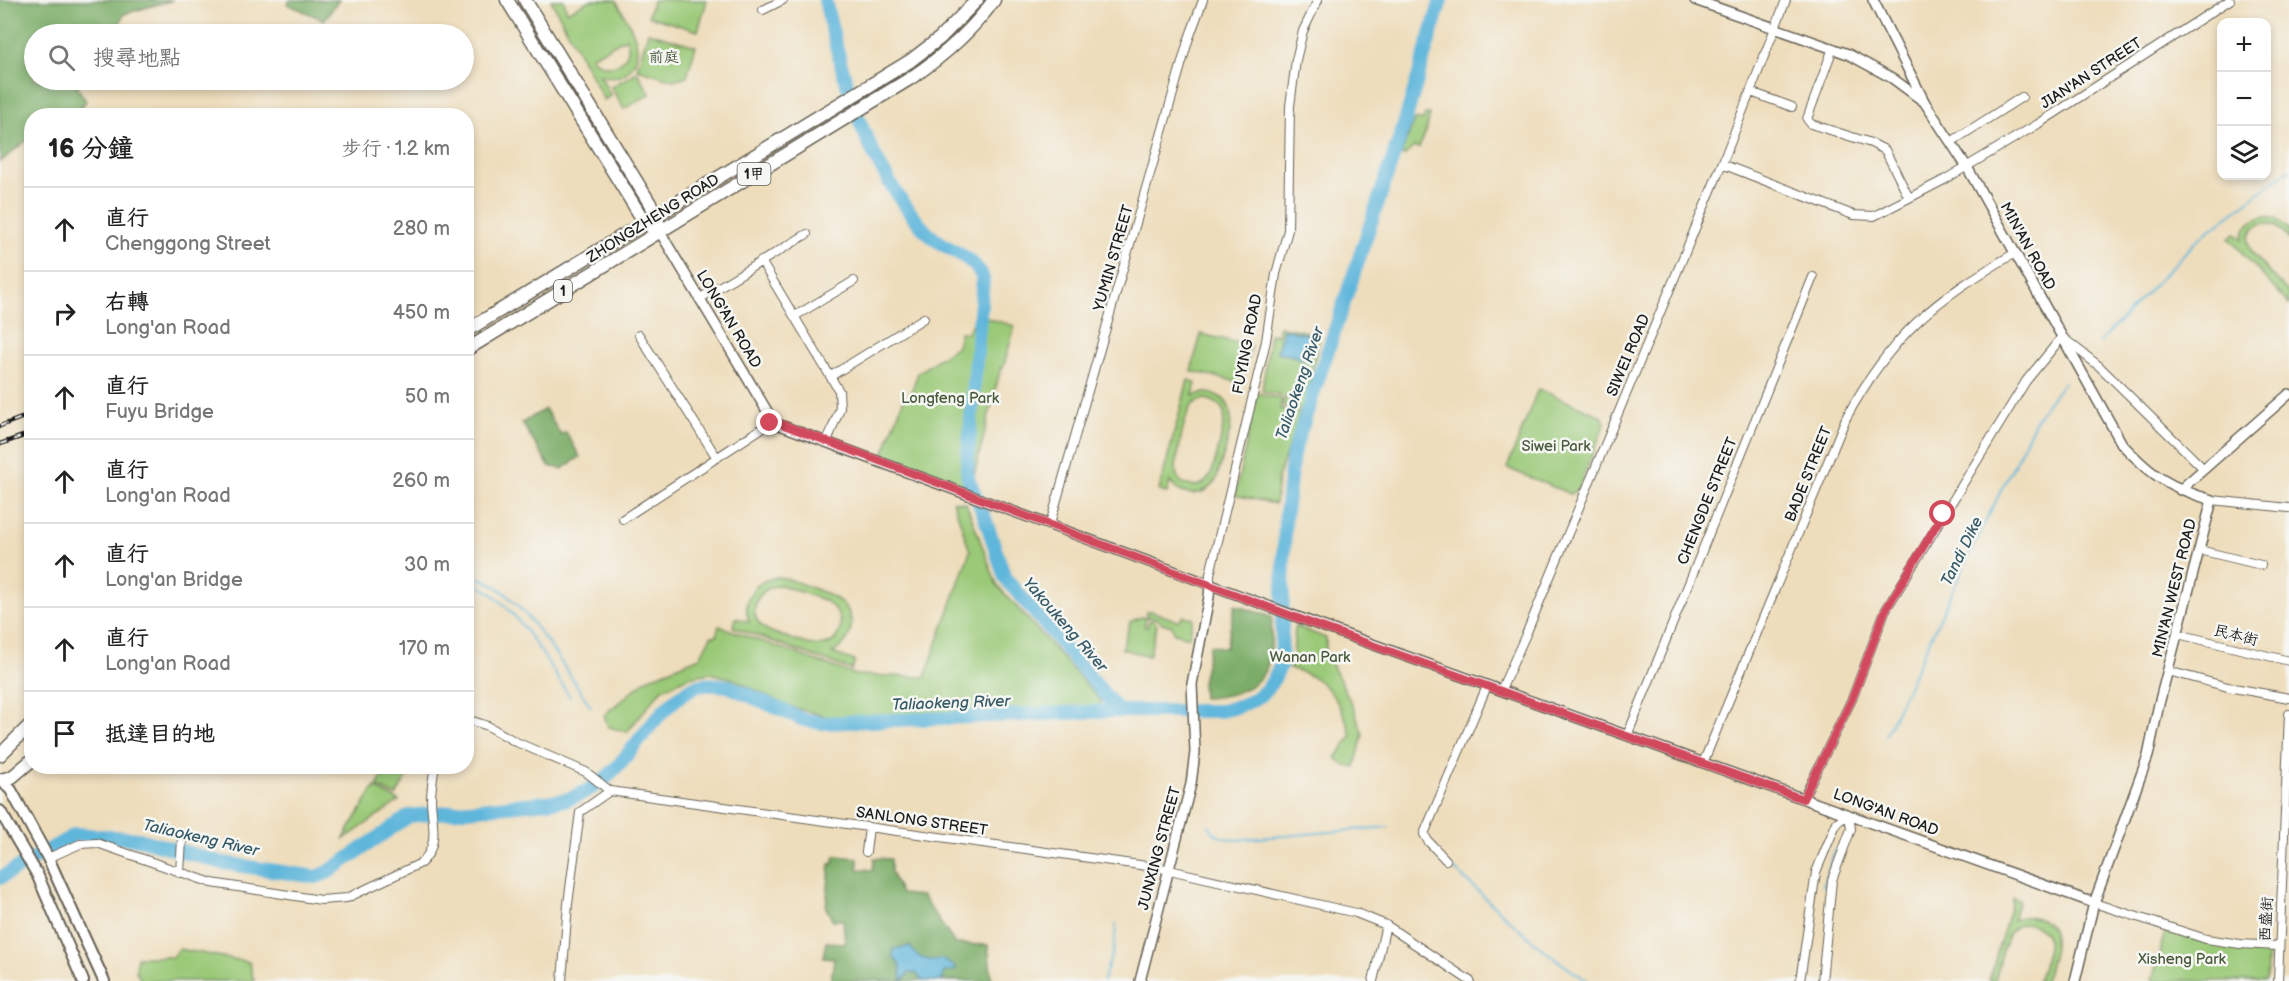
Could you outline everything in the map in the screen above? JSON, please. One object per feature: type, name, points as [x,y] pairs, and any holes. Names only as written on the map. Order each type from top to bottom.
[{"type":"main road","points":[[507,0],[645,223],[660,232]]},
{"type":"main road","points":[[525,0],[657,215],[660,232]]},
{"type":"main road","points":[[977,0],[991,4]]},
{"type":"main road","name":"ZHONGZHENG ROAD","points":[[474,326],[868,88],[931,45],[977,0]]},
{"type":"main road","name":"ZHONGZHENG ROAD","points":[[474,345],[929,66],[961,38],[991,4]]},
{"type":"main road","points":[[0,755],[24,731]]},
{"type":"main road","points":[[0,780],[12,777],[24,767]]},
{"type":"main road","points":[[0,780],[11,790],[48,858],[104,981]]},
{"type":"main road","points":[[0,811],[33,866],[83,981]]},
{"type":"street","points":[[763,10],[783,0]]},
{"type":"street","name":"YUMIN STREET","points":[[1050,524],[1182,62],[1203,0]]},
{"type":"street","name":"FUYING ROAD","points":[[1191,693],[1209,597],[1210,574],[1266,341],[1276,274],[1288,230],[1290,106],[1296,60],[1303,31],[1318,0]]},
{"type":"street","points":[[1695,0],[1717,4],[1774,28],[1833,48],[1874,68],[1925,103]]},
{"type":"street","name":"SIWEI ROAD","points":[[1501,690],[1722,164],[1786,0]]},
{"type":"street","name":"MIN'AN ROAD","points":[[1873,0],[1925,103],[1967,166],[2062,337],[2099,366],[2204,469]]},
{"type":"street","name":"JIAN'AN STREET","points":[[1722,164],[1841,210],[1862,217],[1874,216],[1967,166],[2041,122],[2230,0]]},
{"type":"street","points":[[1833,48],[1807,116],[1811,124],[1871,143],[1885,150],[1909,198]]},
{"type":"street","points":[[1751,92],[1792,107]]},
{"type":"street","points":[[1951,142],[2022,97]]},
{"type":"street","name":"LONG'AN ROAD","points":[[660,232],[773,421]]},
{"type":"street","points":[[699,298],[807,234]]},
{"type":"street","name":"BADE STREET","points":[[1703,763],[1846,418],[1865,383],[1887,352],[1933,306],[1966,282],[2015,253]]},
{"type":"street","points":[[761,261],[831,376],[841,398],[840,408],[827,442]]},
{"type":"street","name":"CHENGDE STREET","points":[[1627,736],[1813,277]]},
{"type":"street","points":[[795,316],[854,281]]},
{"type":"street","points":[[831,376],[924,318]]},
{"type":"street","points":[[639,335],[717,458]]},
{"type":"street","points":[[1803,799],[1852,699],[1885,611],[2025,381],[2062,337],[2122,444],[2143,467],[2180,490],[2212,500],[2289,508]]},
{"type":"street","points":[[2180,490],[2289,394]]},
{"type":"street","points":[[623,519],[773,421],[1210,584]]},
{"type":"street","name":"MIN'AN WEST ROAD","points":[[2075,981],[2094,903],[2148,756],[2212,500]]},
{"type":"street","points":[[2199,550],[2261,565]]},
{"type":"street","name":"LONG'AN ROAD","points":[[1210,584],[1319,626],[2094,903],[2206,939],[2278,946]]},
{"type":"street","name":"民本街","points":[[2178,634],[2289,661]]},
{"type":"street","points":[[2168,671],[2228,687],[2289,698]]},
{"type":"street","points":[[1446,860],[1424,834],[1488,686]]},
{"type":"street","name":"JUNXING STREET","points":[[1140,981],[1195,765],[1191,693]]},
{"type":"street","name":"西盛街","points":[[2278,981],[2289,714]]},
{"type":"street","points":[[474,722],[586,772],[608,789],[580,812],[568,904],[562,981]]},
{"type":"street","points":[[48,858],[80,844],[98,843],[212,883],[321,900],[347,898],[420,863],[429,854],[433,845],[434,821],[431,799],[434,774]]},
{"type":"street","name":"SANLONG STREET","points":[[608,789],[1168,869],[1356,913],[1386,925],[1470,981]]},
{"type":"street","points":[[1800,981],[1816,872],[1836,822],[1849,815],[1851,829],[1832,880],[1821,981]]},
{"type":"street","points":[[866,852],[869,827]]},
{"type":"street","points":[[180,873],[182,839]]},
{"type":"street","points":[[1373,981],[1386,925]]},
{"type":"green space","points":[[0,0],[173,0],[124,14],[120,24],[24,24],[24,90],[79,90],[86,101],[81,108],[24,108],[24,143],[0,162]]},
{"type":"green space","points":[[290,0],[339,0],[324,20],[287,4]]},
{"type":"green space","points":[[551,0],[564,0],[567,12],[590,0],[616,0],[626,17],[635,36],[637,55],[634,64],[621,76],[600,75],[611,96],[604,100]],"holes":[[[626,38],[628,46],[624,60],[612,66],[598,63],[591,57]]]},
{"type":"green space","points":[[653,0],[707,0],[698,31],[648,16]]},
{"type":"green space","name":"前庭","points":[[648,32],[696,46],[687,76],[674,80],[637,69]]},
{"type":"green space","points":[[637,72],[650,94],[624,109],[611,87]]},
{"type":"green space","points":[[1425,114],[1430,114],[1419,148],[1414,147],[1404,156],[1401,155],[1414,120],[1424,120]]},
{"type":"green space","points":[[2267,216],[2276,219],[2289,229],[2289,240],[2276,226],[2266,223],[2257,226],[2251,232],[2249,246],[2261,264],[2289,293],[2289,305],[2229,238],[2235,233],[2242,240],[2250,224]]},
{"type":"green space","name":"Longfeng Park","points":[[983,317],[1015,326],[1003,368],[1001,367],[974,475],[971,470],[974,434],[966,434],[962,472],[965,487],[883,455],[903,401],[910,395],[918,373],[957,346],[960,332],[967,333],[972,324]]},
{"type":"green space","points":[[1279,326],[1316,334],[1315,339],[1319,340],[1303,411],[1283,406],[1285,396],[1262,391],[1270,334],[1277,335]]},
{"type":"green space","points":[[1201,334],[1251,346],[1242,383],[1191,371]]},
{"type":"green space","points":[[1188,380],[1196,382],[1193,396],[1206,393],[1217,395],[1227,403],[1230,412],[1229,436],[1216,480],[1200,493],[1181,491],[1170,482],[1167,493],[1159,491]],"holes":[[[1206,399],[1223,409],[1223,425],[1216,457],[1208,479],[1192,486],[1183,483],[1177,476],[1178,453],[1191,406]]]},
{"type":"green space","name":"Siwei Park","points":[[1538,389],[1602,416],[1605,423],[1578,490],[1570,494],[1507,468]]},
{"type":"green space","points":[[1257,393],[1282,399],[1280,409],[1300,413],[1278,478],[1275,504],[1235,495]]},
{"type":"green space","points":[[545,409],[561,435],[566,432],[580,457],[562,469],[549,466],[522,423]]},
{"type":"green space","points":[[953,501],[966,503],[997,585],[1101,701],[1101,706],[832,718],[785,705],[733,679],[710,673],[689,677],[662,689],[627,732],[608,727],[604,715],[647,679],[700,657],[711,636],[716,636],[719,626],[856,675],[925,677],[970,551]]},
{"type":"green space","points":[[786,578],[832,596],[844,605],[851,619],[849,636],[839,649],[832,653],[855,661],[852,670],[733,627],[736,618],[749,622],[748,598],[756,586],[770,579]],"holes":[[[781,585],[826,601],[837,613],[840,629],[836,637],[825,645],[811,645],[772,632],[757,621],[755,614],[757,600],[773,586]]]},
{"type":"green space","points":[[1235,605],[1272,617],[1271,651],[1267,668],[1254,684],[1245,689],[1224,696],[1203,698],[1202,682],[1210,645],[1226,648]]},
{"type":"green space","points":[[1151,611],[1178,621],[1183,616],[1193,618],[1189,637],[1174,633],[1172,626],[1156,618],[1146,617],[1146,612]]},
{"type":"green space","points":[[1141,617],[1146,618],[1144,626],[1147,627],[1149,621],[1153,620],[1157,625],[1149,656],[1122,649],[1130,622]]},
{"type":"green space","name":"Wanan Park","points":[[1295,626],[1326,638],[1326,652],[1354,709],[1363,734],[1355,767],[1345,766],[1336,758],[1351,736],[1346,720],[1334,697],[1316,679],[1289,668],[1293,659]]},
{"type":"green space","points":[[384,774],[408,774],[396,796],[377,786]]},
{"type":"green space","points":[[375,787],[399,801],[343,840],[372,791]]},
{"type":"green space","points":[[835,856],[858,858],[858,869],[873,870],[874,858],[891,859],[891,872],[901,894],[922,896],[955,944],[988,945],[992,981],[831,981],[834,958],[823,957],[826,942],[845,943],[843,920],[833,920],[826,908],[830,864],[833,864]]},
{"type":"green space","points":[[2013,898],[2019,900],[2013,920],[2025,916],[2034,917],[2046,922],[2051,929],[2054,937],[2053,955],[2045,981],[2038,981],[2047,955],[2046,934],[2037,926],[2026,924],[2010,932],[2003,948],[1995,981],[1989,981]]},
{"type":"green space","name":"Xisheng Park","points":[[2165,931],[2213,944],[2268,950],[2266,981],[2152,981]]},
{"type":"green space","points":[[179,949],[249,962],[254,981],[141,981],[136,971],[137,957],[172,957]]},
{"type":"water","points":[[1283,329],[1315,336],[1308,360],[1277,352]]},
{"type":"water","points":[[910,946],[919,957],[928,960],[942,959],[957,968],[944,972],[942,981],[923,981],[916,973],[909,973],[902,981],[900,965],[893,956],[894,949]]},
{"type":"waterway","name":"Yakoukeng River","points":[[825,0],[847,85],[881,167],[923,229],[969,261],[980,272],[983,279],[967,467],[968,478],[985,518],[1005,578],[1119,711]]},
{"type":"waterway","name":"Taliaokeng River","points":[[0,878],[76,834],[139,839],[223,863],[316,877],[327,873],[409,816],[566,800],[583,793],[598,784],[617,767],[659,715],[671,704],[683,694],[703,685],[728,686],[804,720],[823,723],[1111,711],[1221,711],[1251,701],[1265,691],[1281,664],[1285,521],[1293,454],[1403,128],[1441,0]]},
{"type":"waterway","name":"Tandi Dike","points":[[2100,342],[2197,240],[2289,170]]},
{"type":"waterway","name":"Tandi Dike","points":[[1886,734],[1972,549],[2039,414],[2064,382]]},
{"type":"waterway","points":[[474,577],[489,582],[503,591],[517,605],[558,657],[591,707]]},
{"type":"waterway","points":[[474,585],[496,597],[511,612],[525,629],[570,697]]},
{"type":"waterway","points":[[1209,825],[1219,836],[1235,840],[1389,827]]},
{"type":"waterway","name":"Tandi Dike","points":[[1823,886],[1835,849]]},
{"type":"waterway","points":[[1454,869],[1535,942],[1588,981]]},
{"type":"waterway","points":[[1103,981],[1114,948],[1116,924]]},
{"type":"railway","points":[[0,426],[24,417]]},
{"type":"railway","points":[[0,444],[24,436]]},
{"type":"route","points":[[770,423],[773,421],[1319,626],[1803,799],[1813,774],[1852,699],[1885,611],[1943,514]]}]
